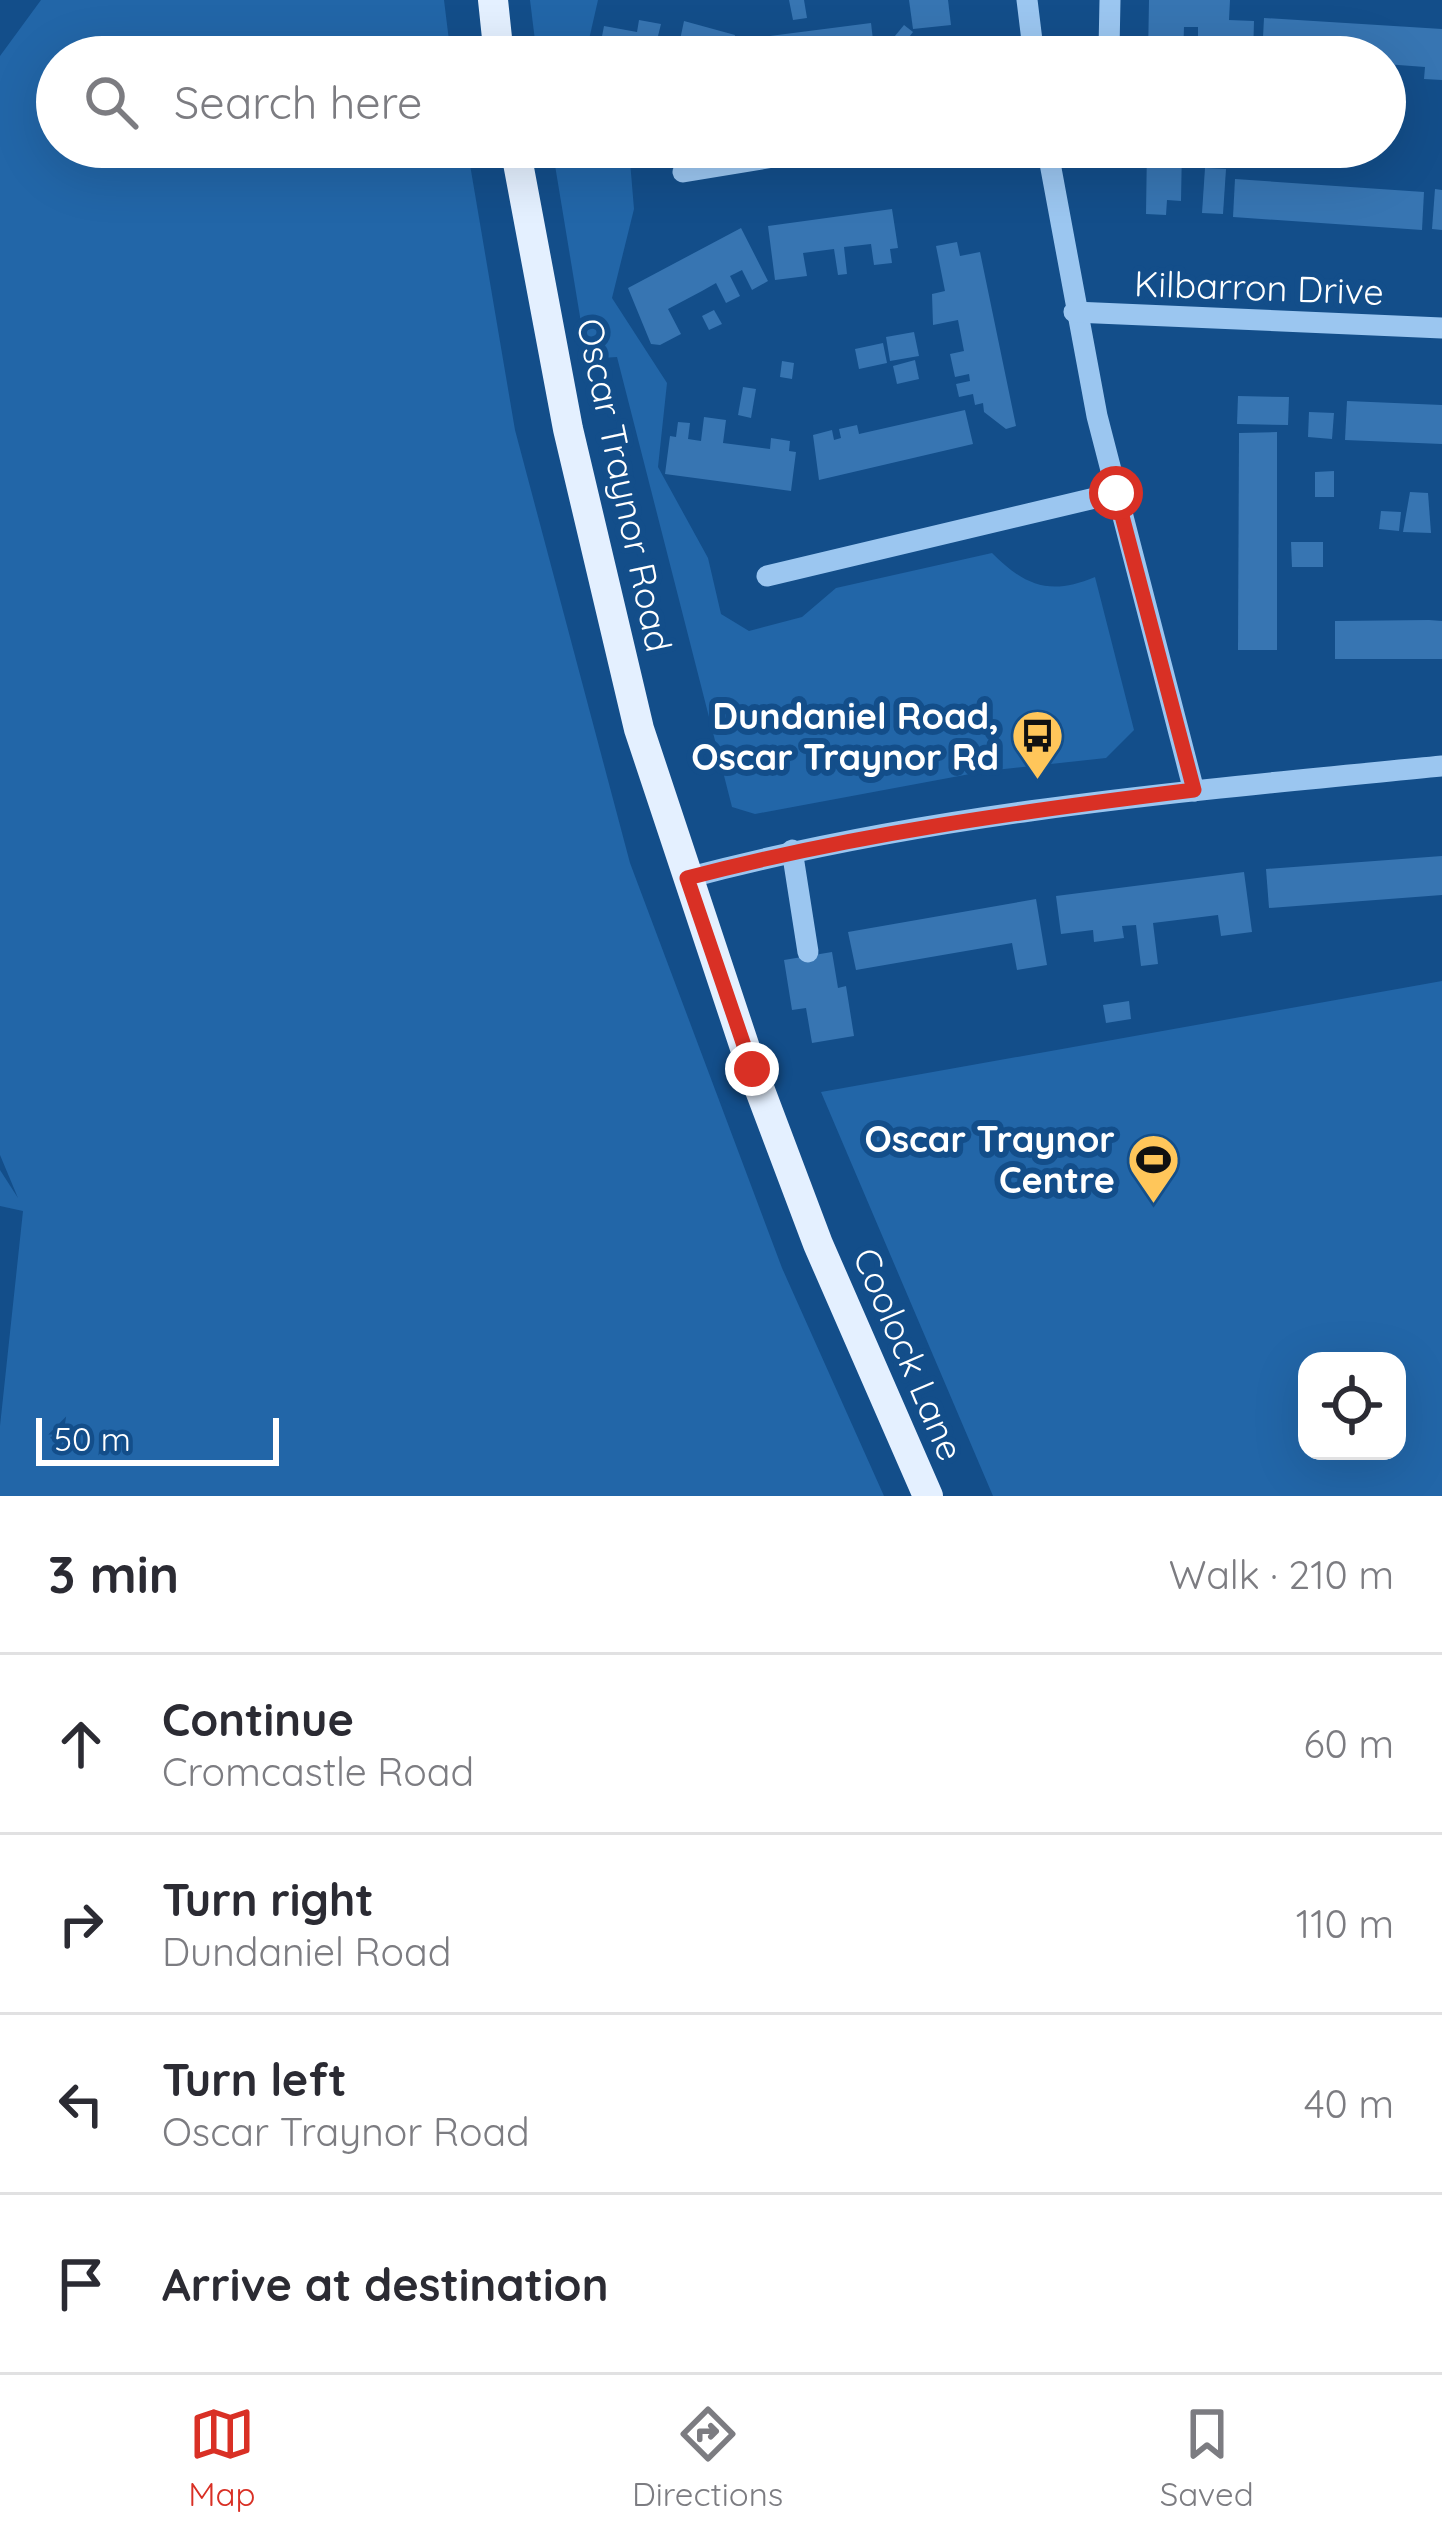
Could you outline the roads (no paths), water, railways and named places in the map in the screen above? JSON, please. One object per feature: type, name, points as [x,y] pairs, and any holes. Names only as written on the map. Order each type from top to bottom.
[{"type":"main road","points":[[493,0],[497,36]]},
{"type":"main road","name":"Oscar Traynor Road","points":[[519,168],[579,475],[639,728],[687,878],[818,1244]]},
{"type":"main road","name":"Coolock Lane","points":[[818,1244],[928,1496]]},
{"type":"street","points":[[1027,0],[1031,36]]},
{"type":"street","points":[[1109,36],[1110,0]]},
{"type":"street","points":[[683,172],[707,168]]},
{"type":"street","points":[[1050,168],[1074,312],[1194,790]]},
{"type":"street","name":"Kilbarron Drive","points":[[1074,312],[1442,328]]},
{"type":"street","points":[[767,576],[1116,493]]},
{"type":"street","points":[[687,878],[792,850],[993,814],[1442,766]]},
{"type":"street","points":[[792,850],[808,952]]},
{"type":"place","name":"Dundaniel Road, Oscar Traynor Rd","points":[[1038,782]]},
{"type":"place","name":"Oscar Traynor Centre","points":[[1154,1205]]}]
